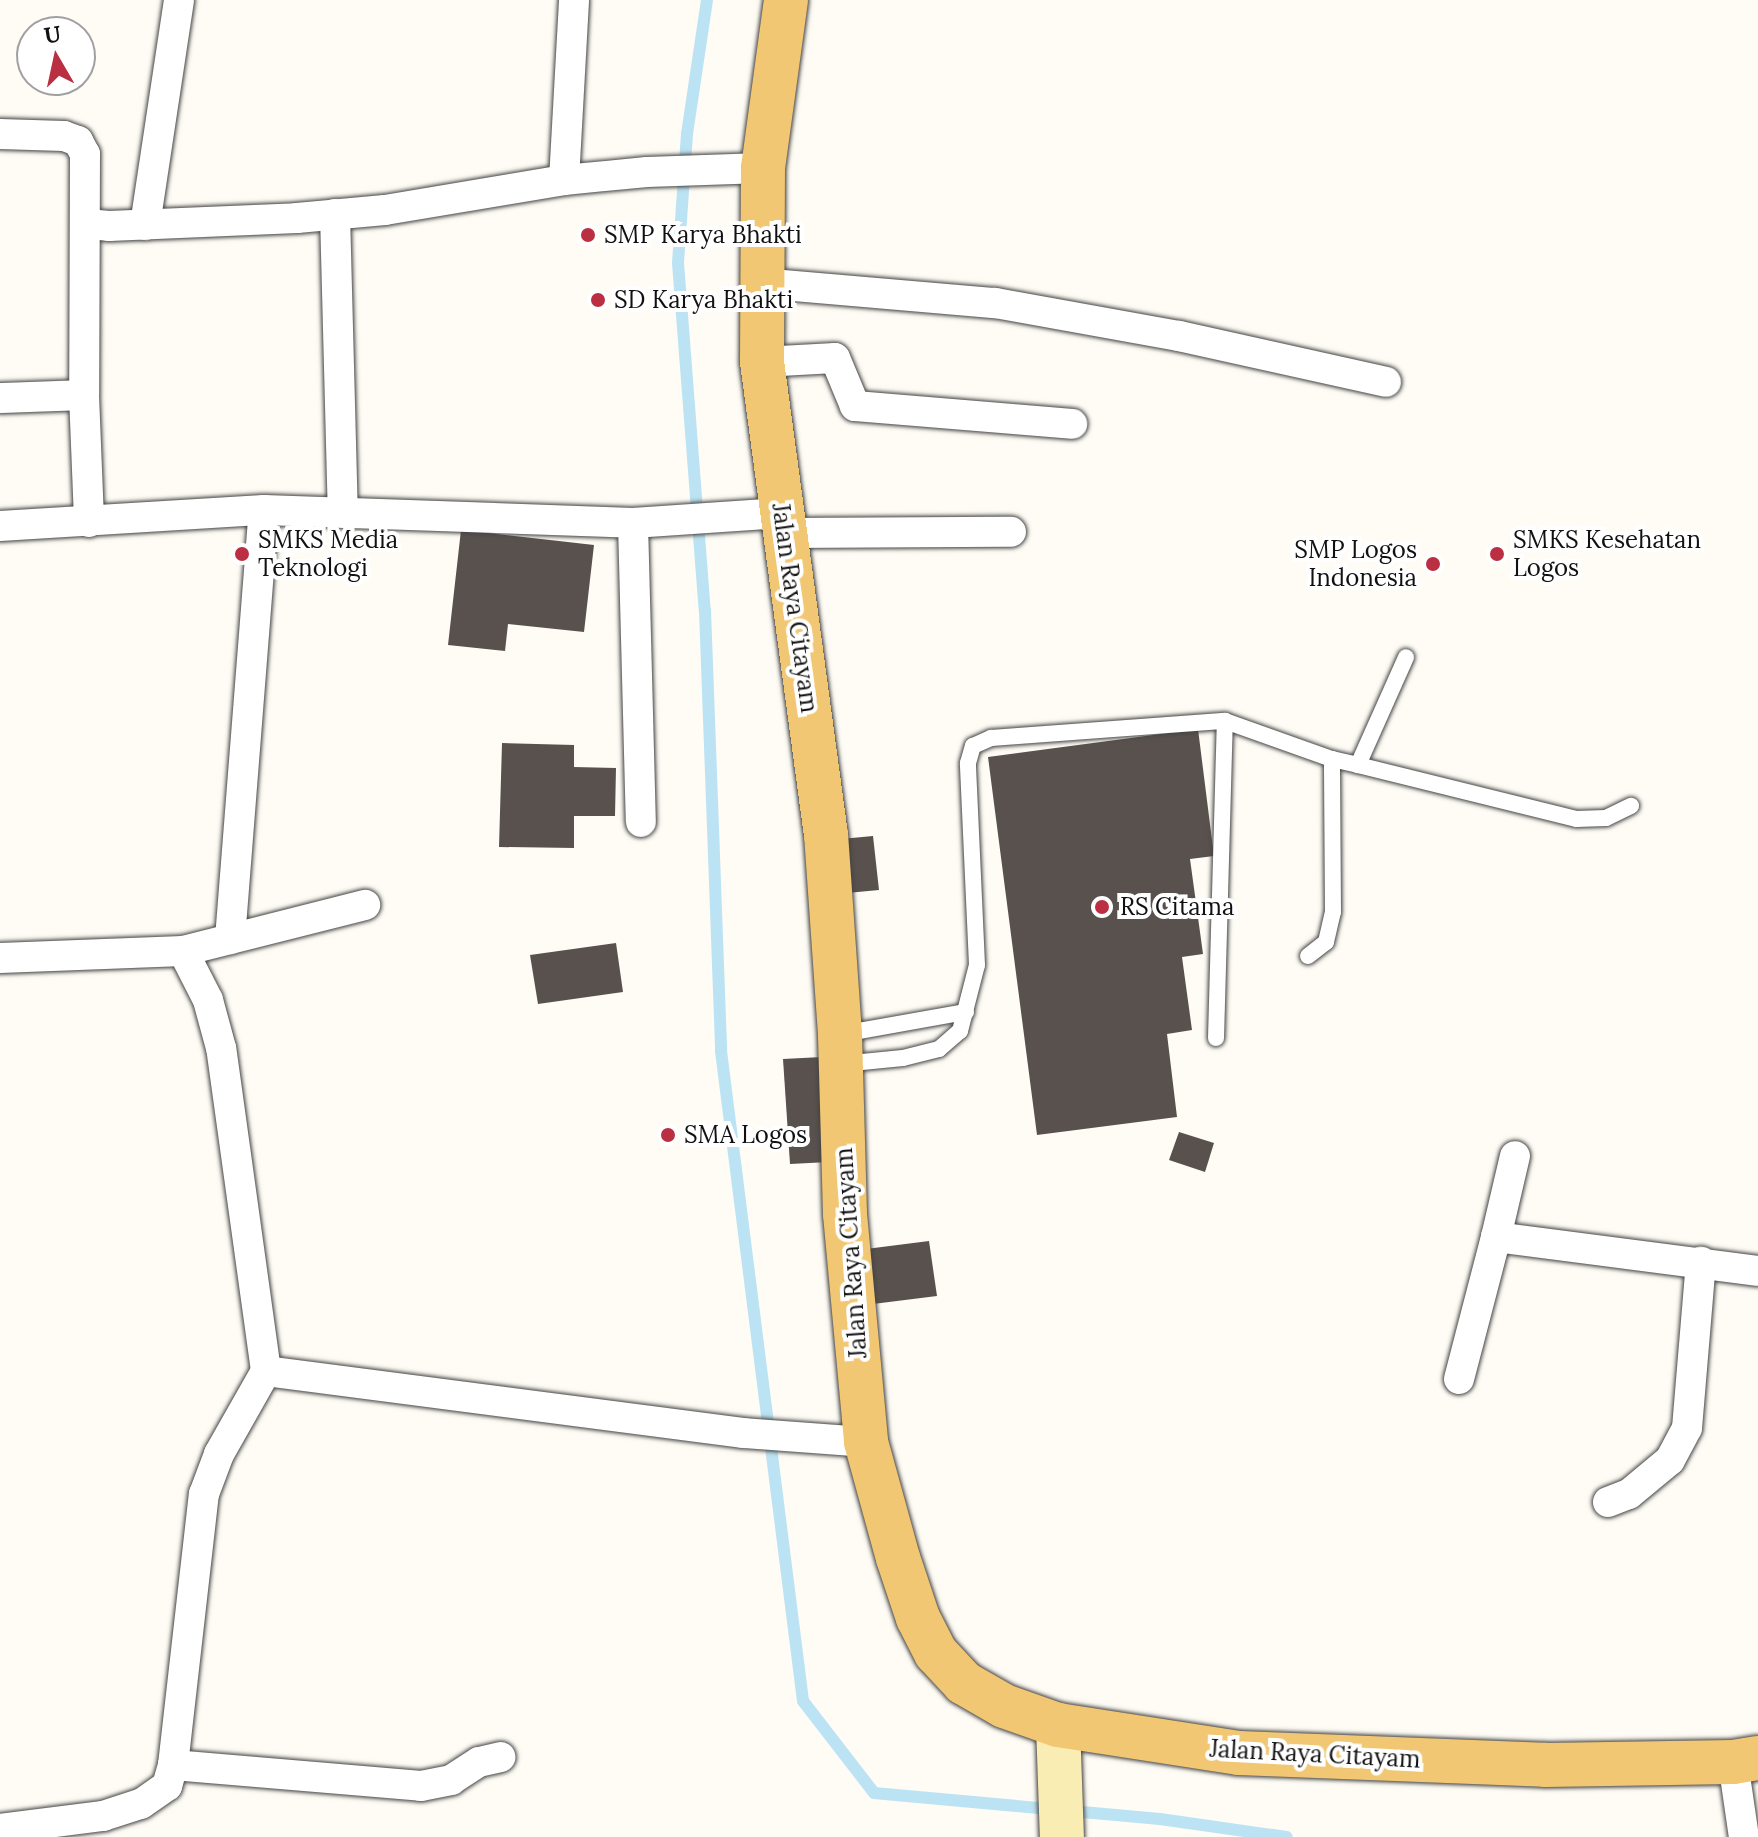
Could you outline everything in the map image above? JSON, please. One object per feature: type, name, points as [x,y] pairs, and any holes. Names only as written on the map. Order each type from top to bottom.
[{"type":"main road","name":"Jalan Raya Citayam","points":[[786,0],[748,168],[760,283],[762,362],[774,520],[826,834],[840,1049],[845,1214],[866,1442],[903,1573],[918,1618],[936,1653],[964,1683],[1004,1706],[1058,1725],[1239,1753],[1546,1765],[1745,1760]]},
{"type":"street","points":[[145,225],[179,0]]},
{"type":"street","points":[[564,180],[574,0]]},
{"type":"street","points":[[0,134],[64,136],[78,141],[85,154],[84,395],[89,522]]},
{"type":"street","points":[[87,224],[145,225],[385,210],[564,180],[647,172],[748,168]]},
{"type":"street","points":[[335,214],[343,513]]},
{"type":"street","points":[[760,283],[995,303],[1179,336],[1386,382]]},
{"type":"street","points":[[762,362],[835,358],[855,406],[1072,424]]},
{"type":"street","points":[[0,398],[84,395]]},
{"type":"street","points":[[230,939],[264,510]]},
{"type":"street","points":[[0,526],[264,510],[646,522],[774,520],[1011,532]]},
{"type":"street","points":[[641,822],[646,522]]},
{"type":"street","points":[[0,958],[183,951],[365,905]]},
{"type":"street","points":[[0,1829],[105,1826],[167,1786],[173,1765],[204,1494],[219,1454],[266,1371],[221,1048],[208,1000],[183,951]]},
{"type":"street","points":[[1459,1379],[1515,1156]]},
{"type":"street","points":[[1496,1237],[1758,1271]]},
{"type":"street","points":[[1608,1502],[1629,1494],[1670,1460],[1687,1428],[1701,1262]]},
{"type":"street","points":[[266,1371],[743,1433],[866,1442]]},
{"type":"street","points":[[1058,1725],[1062,1837]]},
{"type":"street","points":[[173,1765],[421,1786],[451,1780],[479,1762],[500,1757]]},
{"type":"street","points":[[1744,1837],[1745,1760]]},
{"type":"lane","points":[[1358,765],[1406,657]]},
{"type":"lane","points":[[840,1049],[939,1049],[960,1031],[977,965],[968,763],[973,746],[991,738],[1225,721],[1332,759],[1576,819],[1606,818],[1631,806]]},
{"type":"lane","points":[[1216,1038],[1225,721]]},
{"type":"lane","points":[[1308,956],[1326,942],[1333,912],[1332,759]]},
{"type":"lane","points":[[840,1049],[966,1012]]},
{"type":"building","points":[[461,530],[594,545],[584,632],[508,624],[505,651],[448,645]]},
{"type":"building","name":"RS Citama","points":[[1198,729],[1214,856],[1190,859],[1203,954],[1182,957],[1192,1030],[1167,1034],[1177,1117],[1037,1135],[988,757]]},
{"type":"building","points":[[502,743],[574,745],[574,767],[616,768],[615,816],[574,816],[574,848],[499,847]]},
{"type":"building","points":[[873,836],[879,890],[847,893],[841,839]]},
{"type":"building","points":[[616,943],[623,992],[538,1004],[530,955]]},
{"type":"building","points":[[822,1057],[829,1162],[790,1164],[783,1059]]},
{"type":"building","points":[[1179,1132],[1214,1143],[1205,1172],[1169,1160]]},
{"type":"building","points":[[929,1241],[937,1296],[873,1304],[866,1249]]},
{"type":"waterway","points":[[707,0],[687,134],[678,263],[705,610],[721,1051],[803,1701],[874,1793],[1160,1819],[1287,1837]]},
{"type":"place","name":"SMP Karya Bhakti","points":[[588,235]]},
{"type":"place","name":"SD Karya Bhakti","points":[[598,300]]},
{"type":"place","name":"SMKS Media Teknologi","points":[[242,554]]},
{"type":"place","name":"SMKS Kesehatan Logos","points":[[1497,554]]},
{"type":"place","name":"SMP Logos Indonesia","points":[[1433,564]]},
{"type":"place","name":"RS Citama","points":[[1102,907]]},
{"type":"place","name":"SMA Logos","points":[[668,1135]]}]
